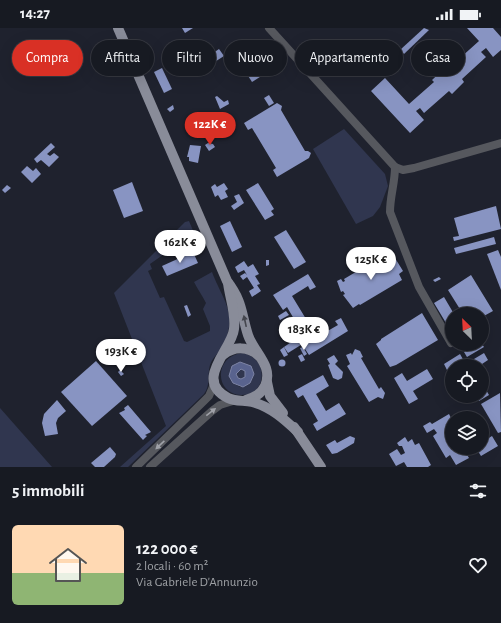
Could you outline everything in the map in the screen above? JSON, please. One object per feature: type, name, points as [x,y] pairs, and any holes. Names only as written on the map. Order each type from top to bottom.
[{"type":"main road","points":[[118,28],[227,282],[234,313],[235,326],[232,338],[216,365],[215,382],[221,393],[236,400],[246,400],[263,405],[274,411],[298,432]]},
{"type":"main road","points":[[227,282],[238,295],[249,336],[267,368],[267,382],[274,402],[298,432],[322,467]]},
{"type":"main road","points":[[222,356],[227,352],[238,348],[250,350],[260,357]]},
{"type":"main road","points":[[246,400],[257,396],[267,382]]},
{"type":"street","points":[[269,28],[395,167],[403,170],[414,168],[501,143]]},
{"type":"street","points":[[395,167],[395,181],[390,199],[390,212],[418,287],[445,333]]},
{"type":"street","points":[[136,467],[184,422],[209,396],[215,382]]},
{"type":"street","points":[[150,467],[190,429],[220,405],[236,400]]},
{"type":"shaded area","points":[[344,129],[385,174],[388,186],[380,207],[373,216],[356,224],[313,149]]},
{"type":"shaded area","points":[[189,221],[194,233],[150,264],[152,269],[148,271],[160,298],[164,297],[184,341],[187,342],[210,331],[210,326],[203,309],[206,303],[194,282],[212,272],[229,313],[228,331],[225,342],[210,365],[208,384],[204,394],[128,467],[120,467],[166,426],[114,293],[185,222]]},
{"type":"shaded area","points":[[242,353],[251,356],[261,369],[262,376],[260,383],[256,390],[250,394],[241,395],[232,393],[222,382],[222,367],[226,361],[233,356]],"holes":[[[232,366],[253,371],[253,377],[250,383],[240,387],[233,383]]]},
{"type":"shaded area","points":[[240,362],[251,366],[254,374],[250,383],[243,387],[233,383],[229,376],[232,366]],"holes":[[[241,369],[245,371],[245,377],[241,379],[238,378],[236,374]]]},
{"type":"shaded area","points":[[239,369],[243,369],[245,370],[245,378],[239,379],[236,376],[236,372]]},
{"type":"shaded area","points":[[0,408],[52,467],[0,467]]},
{"type":"building","points":[[182,28],[193,28],[185,33]]},
{"type":"building","points":[[424,28],[429,30],[419,40],[411,40],[411,47],[404,54],[403,47]]},
{"type":"building","points":[[467,28],[493,28],[501,37],[501,50],[493,57],[486,48],[481,52],[486,57],[462,79],[464,82],[452,94],[449,91],[424,113],[420,108],[416,111],[424,120],[410,133],[371,91],[385,78],[409,104],[434,82],[432,80],[436,76],[465,76],[465,54],[479,41]]},
{"type":"building","points":[[219,49],[224,56],[216,61],[216,51]]},
{"type":"building","points":[[162,68],[162,76],[166,76],[172,89],[164,93],[154,72]]},
{"type":"building","points":[[248,76],[261,76],[252,82]]},
{"type":"building","points":[[269,95],[274,103],[269,106],[264,98]]},
{"type":"building","points":[[217,96],[224,102],[228,100],[229,104],[220,109],[215,97]]},
{"type":"building","points":[[277,103],[282,106],[281,110],[305,151],[311,153],[309,158],[277,177],[273,170],[276,168],[252,128],[248,130],[244,123]]},
{"type":"building","points":[[173,105],[174,109],[170,112],[167,109]]},
{"type":"building","points":[[216,129],[220,130],[219,135],[215,134]]},
{"type":"building","points":[[51,143],[55,147],[47,154],[50,156],[54,153],[59,157],[49,167],[41,160],[37,163],[34,159]]},
{"type":"building","points":[[208,143],[213,144],[215,147],[209,151],[205,145]]},
{"type":"building","points":[[190,145],[201,146],[198,163],[189,161],[189,157],[187,157]]},
{"type":"building","points":[[27,166],[33,171],[36,168],[41,174],[32,183],[21,172]]},
{"type":"building","points":[[132,182],[143,211],[124,218],[113,190]]},
{"type":"building","points":[[224,183],[228,189],[225,191],[228,197],[221,200],[218,195],[215,197],[211,187],[215,184],[217,187]]},
{"type":"building","points":[[258,183],[274,209],[271,211],[274,215],[265,220],[246,190]]},
{"type":"building","points":[[7,185],[11,188],[5,193],[2,190]]},
{"type":"building","points":[[239,194],[244,203],[234,210],[231,206],[237,202],[234,196]]},
{"type":"building","points":[[496,206],[501,229],[454,241],[453,237],[459,236],[454,218]]},
{"type":"building","points":[[230,221],[242,247],[232,252],[220,226]]},
{"type":"building","points":[[286,230],[306,262],[294,269],[274,237]]},
{"type":"building","points":[[494,237],[496,244],[456,254],[454,248]]},
{"type":"building","points":[[498,250],[501,257],[501,290],[487,254]]},
{"type":"building","points":[[193,252],[198,263],[167,276],[162,266]]},
{"type":"building","points":[[386,254],[391,261],[395,258],[403,271],[399,274],[402,280],[353,308],[343,295],[345,294],[343,291],[341,292],[337,281],[341,279],[343,282],[345,281],[344,279]]},
{"type":"building","points":[[266,260],[269,260],[269,265],[266,266]]},
{"type":"building","points":[[244,261],[248,267],[253,264],[259,274],[255,276],[260,284],[257,285],[261,291],[252,297],[249,291],[254,288],[247,277],[243,280],[240,276],[245,273],[247,275],[244,270],[238,273],[235,267]]},
{"type":"building","points":[[308,274],[316,287],[310,290],[308,286],[292,296],[317,337],[338,325],[335,321],[341,318],[348,331],[309,355],[303,346],[308,343],[287,307],[283,310],[273,295]]},
{"type":"building","points":[[471,275],[493,311],[489,313],[489,307],[459,307],[448,290]]},
{"type":"building","points":[[439,277],[441,279],[435,282],[433,280]]},
{"type":"building","points":[[444,297],[450,307],[445,307],[445,321],[434,303]]},
{"type":"building","points":[[187,305],[191,315],[188,317],[184,306]]},
{"type":"building","points":[[286,311],[289,315],[280,320],[278,316]]},
{"type":"building","points":[[422,313],[438,340],[390,367],[376,344],[381,339]]},
{"type":"building","points":[[300,336],[304,343],[288,353],[284,347]]},
{"type":"building","points":[[284,347],[288,355],[284,357],[280,350]]},
{"type":"building","points":[[303,347],[307,354],[304,356],[300,348]]},
{"type":"building","points":[[355,349],[360,351],[363,357],[361,358],[379,389],[381,387],[385,393],[383,399],[378,397],[369,402],[347,366],[350,364],[346,355],[351,353],[352,355]]},
{"type":"building","points":[[466,351],[477,351],[467,357],[464,352]]},
{"type":"building","points":[[484,353],[487,359],[474,359]]},
{"type":"building","points":[[302,354],[305,360],[301,362],[298,356]]},
{"type":"building","points":[[460,354],[463,359],[452,359]]},
{"type":"building","points":[[334,355],[338,361],[335,364],[343,372],[342,378],[338,380],[333,378],[328,365],[330,364],[327,359]]},
{"type":"building","points":[[282,360],[285,363],[282,366],[279,363]]},
{"type":"building","points":[[96,361],[127,396],[92,426],[61,392]]},
{"type":"building","points":[[427,369],[433,379],[413,391],[418,399],[409,404],[394,378],[402,373],[407,381]]},
{"type":"building","points":[[120,370],[124,374],[121,376],[118,372]]},
{"type":"building","points":[[323,375],[329,386],[316,394],[326,411],[339,403],[346,414],[317,431],[313,424],[318,421],[303,395],[298,398],[294,391]]},
{"type":"building","points":[[500,393],[501,432],[498,433],[489,418],[489,411],[485,411],[481,404],[489,403],[489,399]]},
{"type":"building","points":[[57,400],[66,411],[58,418],[56,423],[58,434],[45,436],[42,423],[44,414]]},
{"type":"building","points":[[128,405],[151,432],[145,435],[147,436],[143,440],[119,413],[125,410],[124,408]]},
{"type":"building","points":[[445,416],[445,455],[450,455],[446,458],[433,436],[437,433],[434,429],[427,433],[423,426],[430,422],[432,424]]},
{"type":"building","points":[[350,436],[355,438],[354,443],[337,453],[332,454],[326,445],[335,440],[337,443]]},
{"type":"building","points":[[492,436],[498,446],[489,451],[489,438]]},
{"type":"building","points":[[405,437],[408,442],[412,439],[415,445],[419,443],[431,465],[428,467],[407,467],[404,462],[396,466],[389,454],[397,449],[401,455],[405,453],[402,446],[399,446],[397,443]]},
{"type":"building","points":[[110,447],[116,454],[115,457],[104,467],[95,467],[91,463]]},
{"type":"building","points":[[450,455],[467,455],[469,458],[456,465]]}]
